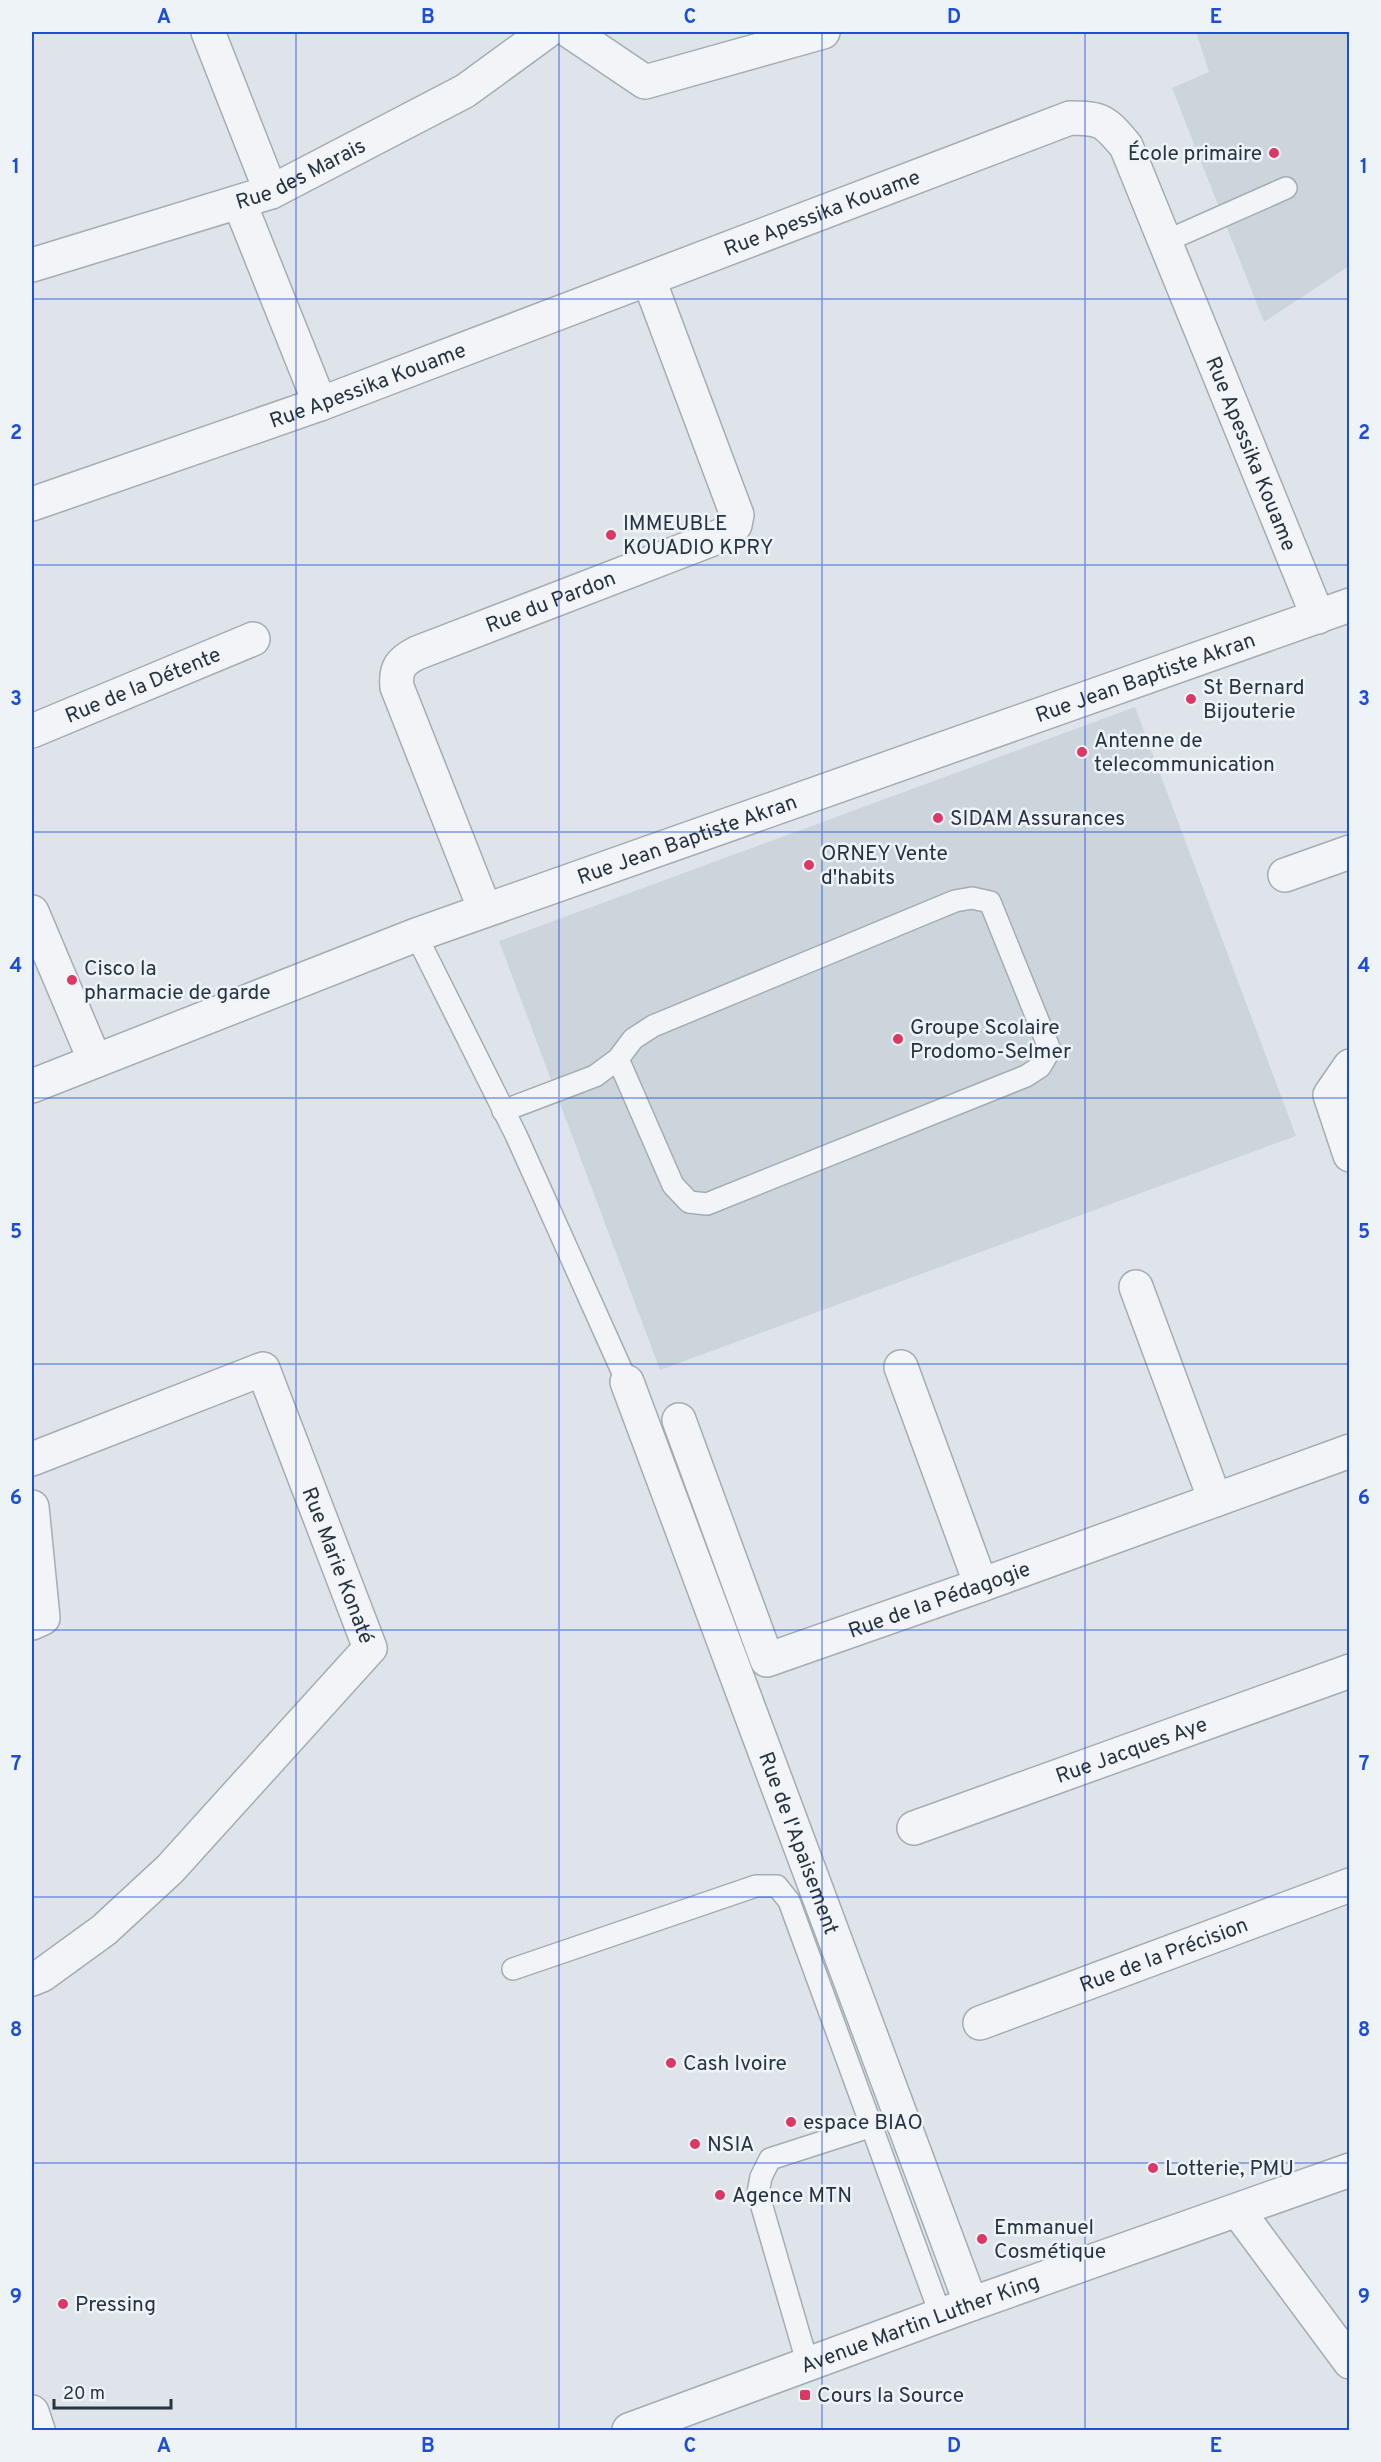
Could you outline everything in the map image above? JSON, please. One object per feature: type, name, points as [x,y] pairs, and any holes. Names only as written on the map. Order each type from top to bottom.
[{"type":"street","points":[[208,32],[271,192]]},
{"type":"street","name":"Rue des Marais","points":[[32,265],[240,204],[271,192],[465,91],[546,32]]},
{"type":"street","points":[[571,32],[645,82],[823,32]]},
{"type":"street","name":"Rue Apessika Kouame","points":[[32,504],[320,404],[1070,118],[1097,118],[1113,130],[1126,146],[1318,617]]},
{"type":"street","points":[[240,204],[320,404]]},
{"type":"street","name":"Rue du Pardon","points":[[486,910],[397,687],[395,672],[404,660],[417,653],[728,533],[735,525],[737,515],[649,280]]},
{"type":"street","name":"Rue Jean Baptiste Akran","points":[[32,1086],[416,935],[1350,606]]},
{"type":"street","name":"Rue de la Détente","points":[[32,731],[253,639]]},
{"type":"street","points":[[1285,876],[1350,852]]},
{"type":"street","points":[[32,912],[95,1061]]},
{"type":"street","points":[[1350,1066],[1330,1095],[1350,1155]]},
{"type":"street","points":[[1136,1287],[1215,1500]]},
{"type":"street","points":[[901,1367],[981,1585]]},
{"type":"street","name":"Rue Marie Konaté","points":[[32,1458],[263,1369],[370,1648],[171,1869],[104,1930],[42,1975],[32,1979]]},
{"type":"street","name":"Rue de l'Apaisement","points":[[627,1382],[971,2304]]},
{"type":"street","name":"Rue de la Pédagogie","points":[[679,1420],[767,1660],[981,1585],[1350,1450]]},
{"type":"street","points":[[32,1507],[43,1618],[32,1623]]},
{"type":"street","name":"Rue Jacques Aye","points":[[914,1828],[1350,1671]]},
{"type":"street","name":"Rue de la Précision","points":[[980,2023],[1350,1885]]},
{"type":"street","name":"Avenue Martin Luther King","points":[[629,2430],[971,2304],[1350,2170]]},
{"type":"street","points":[[1238,2211],[1350,2362]]},
{"type":"street","points":[[32,2412],[38,2430]]},
{"type":"lane","points":[[1164,242],[1286,188]]},
{"type":"lane","points":[[503,1111],[594,1076],[618,1059],[633,1038],[653,1026],[955,901],[972,898],[990,902],[1050,1050],[1040,1067],[1026,1076],[707,1204],[689,1202],[673,1185],[618,1059]]},
{"type":"lane","points":[[416,935],[503,1111],[627,1382]]},
{"type":"lane","points":[[513,1969],[756,1886],[777,1886],[789,1901],[941,2316]]},
{"type":"lane","points":[[807,2364],[758,2193],[761,2177],[770,2159],[872,2126]]},
{"type":"shaded area","name":"École primaire","points":[[1196,32],[1349,32],[1349,266],[1264,322],[1172,88],[1209,72]]},
{"type":"shaded area","name":"Groupe Scolaire Prodomo-Selmer","points":[[1135,707],[1296,1136],[660,1370],[499,941]]},
{"type":"place","name":"École primaire","points":[[1274,153]]},
{"type":"place","name":"IMMEUBLE KOUADIO KPRY","points":[[611,535]]},
{"type":"place","name":"St Bernard Bijouterie","points":[[1191,699]]},
{"type":"place","name":"Antenne de telecommunication","points":[[1082,752]]},
{"type":"place","name":"SIDAM Assurances","points":[[938,818]]},
{"type":"place","name":"ORNEY Vente d'habits","points":[[809,865]]},
{"type":"place","name":"Cisco la pharmacie de garde","points":[[72,980]]},
{"type":"place","name":"Groupe Scolaire Prodomo-Selmer","points":[[898,1039]]},
{"type":"place","name":"Cash Ivoire","points":[[671,2063]]},
{"type":"place","name":"espace BIAO","points":[[791,2122]]},
{"type":"place","name":"NSIA","points":[[695,2144]]},
{"type":"place","name":"Lotterie, PMU","points":[[1153,2168]]},
{"type":"place","name":"Agence MTN","points":[[720,2195]]},
{"type":"place","name":"Emmanuel Cosmétique","points":[[982,2239]]},
{"type":"place","name":"Pressing","points":[[63,2304]]},
{"type":"place","name":"Cours la Source","points":[[805,2395]]}]
